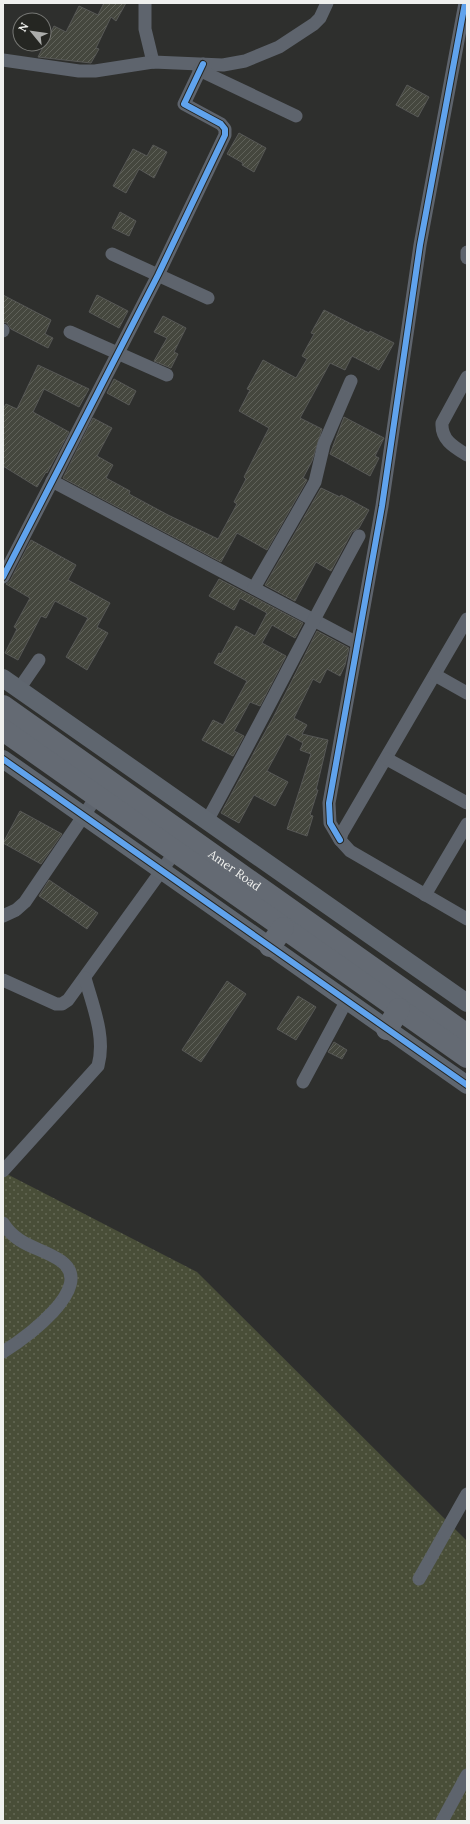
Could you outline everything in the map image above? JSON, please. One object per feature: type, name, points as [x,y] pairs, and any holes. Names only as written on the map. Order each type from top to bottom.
[{"type":"highway","name":"Amer Road","points":[[3,706],[467,1035]]},
{"type":"highway","name":"Amer Road","points":[[3,730],[467,1057]]},
{"type":"highway","points":[[270,946],[283,928]]},
{"type":"highway","points":[[387,1029],[398,1009]]},
{"type":"street","points":[[146,3],[144,29],[153,62]]},
{"type":"street","points":[[3,60],[79,71],[95,71],[153,62],[201,67],[223,65],[245,61],[279,47],[314,24],[320,18],[327,3]]},
{"type":"street","points":[[465,3],[465,20],[420,244],[382,506],[329,802],[330,824],[340,840],[350,851],[467,919]]},
{"type":"street","points":[[201,67],[296,116]]},
{"type":"street","points":[[3,577],[158,275],[225,135],[225,129],[221,124],[184,104],[201,67]]},
{"type":"street","points":[[467,252],[467,258]]},
{"type":"street","points":[[112,254],[208,298]]},
{"type":"street","points":[[70,332],[167,375]]},
{"type":"street","points":[[467,377],[442,423],[442,430],[445,438],[454,447],[467,455]]},
{"type":"street","points":[[254,588],[315,482],[324,444],[351,381]]},
{"type":"street","points":[[52,481],[357,643]]},
{"type":"street","points":[[207,821],[256,734],[313,620],[359,536]]},
{"type":"street","points":[[340,840],[342,833],[387,759],[467,619]]},
{"type":"street","points":[[19,689],[39,660]]},
{"type":"street","points":[[435,675],[467,693]]},
{"type":"street","points":[[3,678],[467,1003]]},
{"type":"street","points":[[3,759],[467,1085]]},
{"type":"street","points":[[387,759],[467,803]]},
{"type":"street","points":[[3,916],[16,910],[25,902],[97,796]]},
{"type":"street","points":[[425,895],[467,824]]},
{"type":"street","points":[[3,980],[50,1001],[62,1004],[73,995],[175,852]]},
{"type":"street","points":[[3,1171],[98,1066],[101,1055],[101,1044],[98,1025],[85,978]]},
{"type":"street","points":[[304,1082],[347,1000]]},
{"type":"street","points":[[3,1223],[16,1239],[62,1262],[71,1276],[71,1284],[67,1293],[45,1321],[3,1352]]},
{"type":"street","points":[[419,1579],[467,1494]]},
{"type":"street","points":[[442,1821],[467,1775]]},
{"type":"green space","points":[[3,1172],[197,1272],[467,1541],[467,1821],[3,1821]]},
{"type":"building","points":[[104,3],[126,3],[116,21],[111,17],[96,48],[99,49],[91,63],[38,57],[41,52],[52,52],[52,30],[54,26],[66,32],[79,6],[98,15]]},
{"type":"building","points":[[407,85],[429,97],[418,117],[396,105]]},
{"type":"building","points":[[239,133],[266,148],[254,172],[242,165],[243,163],[227,154]]},
{"type":"building","points":[[153,145],[167,152],[154,178],[139,169],[126,193],[113,186],[133,149],[147,156]]},
{"type":"building","points":[[120,212],[136,221],[129,236],[112,228]]},
{"type":"building","points":[[3,295],[51,320],[45,334],[53,338],[48,348],[11,329],[7,323],[3,322]]},
{"type":"building","points":[[97,295],[128,311],[119,328],[89,312]]},
{"type":"building","points":[[324,310],[369,333],[370,331],[394,343],[379,370],[352,356],[345,370],[330,363],[300,418],[322,429],[312,461],[303,478],[307,480],[267,550],[237,533],[221,562],[63,478],[93,418],[112,428],[97,456],[113,465],[106,478],[130,491],[129,494],[218,539],[237,504],[234,502],[246,479],[244,477],[269,428],[239,411],[250,390],[247,389],[263,360],[296,378],[307,359],[302,356],[314,334],[311,333]]},
{"type":"building","points":[[163,316],[186,328],[174,352],[178,354],[171,368],[154,361],[167,338],[154,332]]},
{"type":"building","points":[[38,365],[89,389],[79,407],[44,389],[33,412],[69,432],[47,473],[46,472],[37,487],[3,466],[3,409],[6,404],[17,409]]},
{"type":"building","points":[[114,379],[136,391],[129,405],[107,393]]},
{"type":"building","points":[[344,417],[384,438],[375,456],[379,458],[370,476],[330,454]]},
{"type":"building","points":[[321,488],[340,497],[341,495],[369,510],[359,528],[352,532],[331,571],[316,562],[295,601],[265,585]]},
{"type":"building","points":[[31,540],[76,565],[68,580],[110,603],[97,627],[108,633],[87,670],[66,657],[88,618],[55,601],[46,618],[41,616],[18,660],[5,653],[17,629],[14,627],[30,598],[6,584],[10,581]]},
{"type":"building","points":[[219,579],[303,623],[295,638],[272,625],[262,643],[286,656],[260,706],[250,702],[234,731],[244,736],[233,756],[202,740],[213,720],[223,725],[247,681],[214,663],[219,653],[221,654],[236,626],[255,636],[267,613],[240,598],[234,610],[209,596]]},
{"type":"building","points":[[317,631],[349,648],[345,665],[340,676],[327,669],[320,683],[313,679],[294,718],[307,725],[302,734],[328,740],[316,790],[318,790],[310,815],[313,816],[307,836],[287,829],[311,754],[300,750],[303,743],[287,734],[267,771],[288,782],[275,806],[254,795],[239,823],[221,813],[275,714]]},
{"type":"building","points":[[20,811],[62,834],[41,864],[3,843]]},
{"type":"building","points":[[49,880],[98,913],[87,929],[39,896]]},
{"type":"building","points":[[227,981],[246,994],[201,1062],[182,1050]]},
{"type":"building","points":[[298,996],[316,1007],[296,1040],[277,1029]]},
{"type":"building","points":[[334,1042],[347,1050],[342,1059],[328,1052]]},
{"type":"cycle path","points":[[340,840],[330,823],[329,803],[382,506],[420,245],[465,3]]},
{"type":"cycle path","points":[[3,577],[158,275],[225,135],[225,129],[221,124],[184,104],[203,64]]},
{"type":"cycle path","points":[[3,759],[467,1085]]}]
